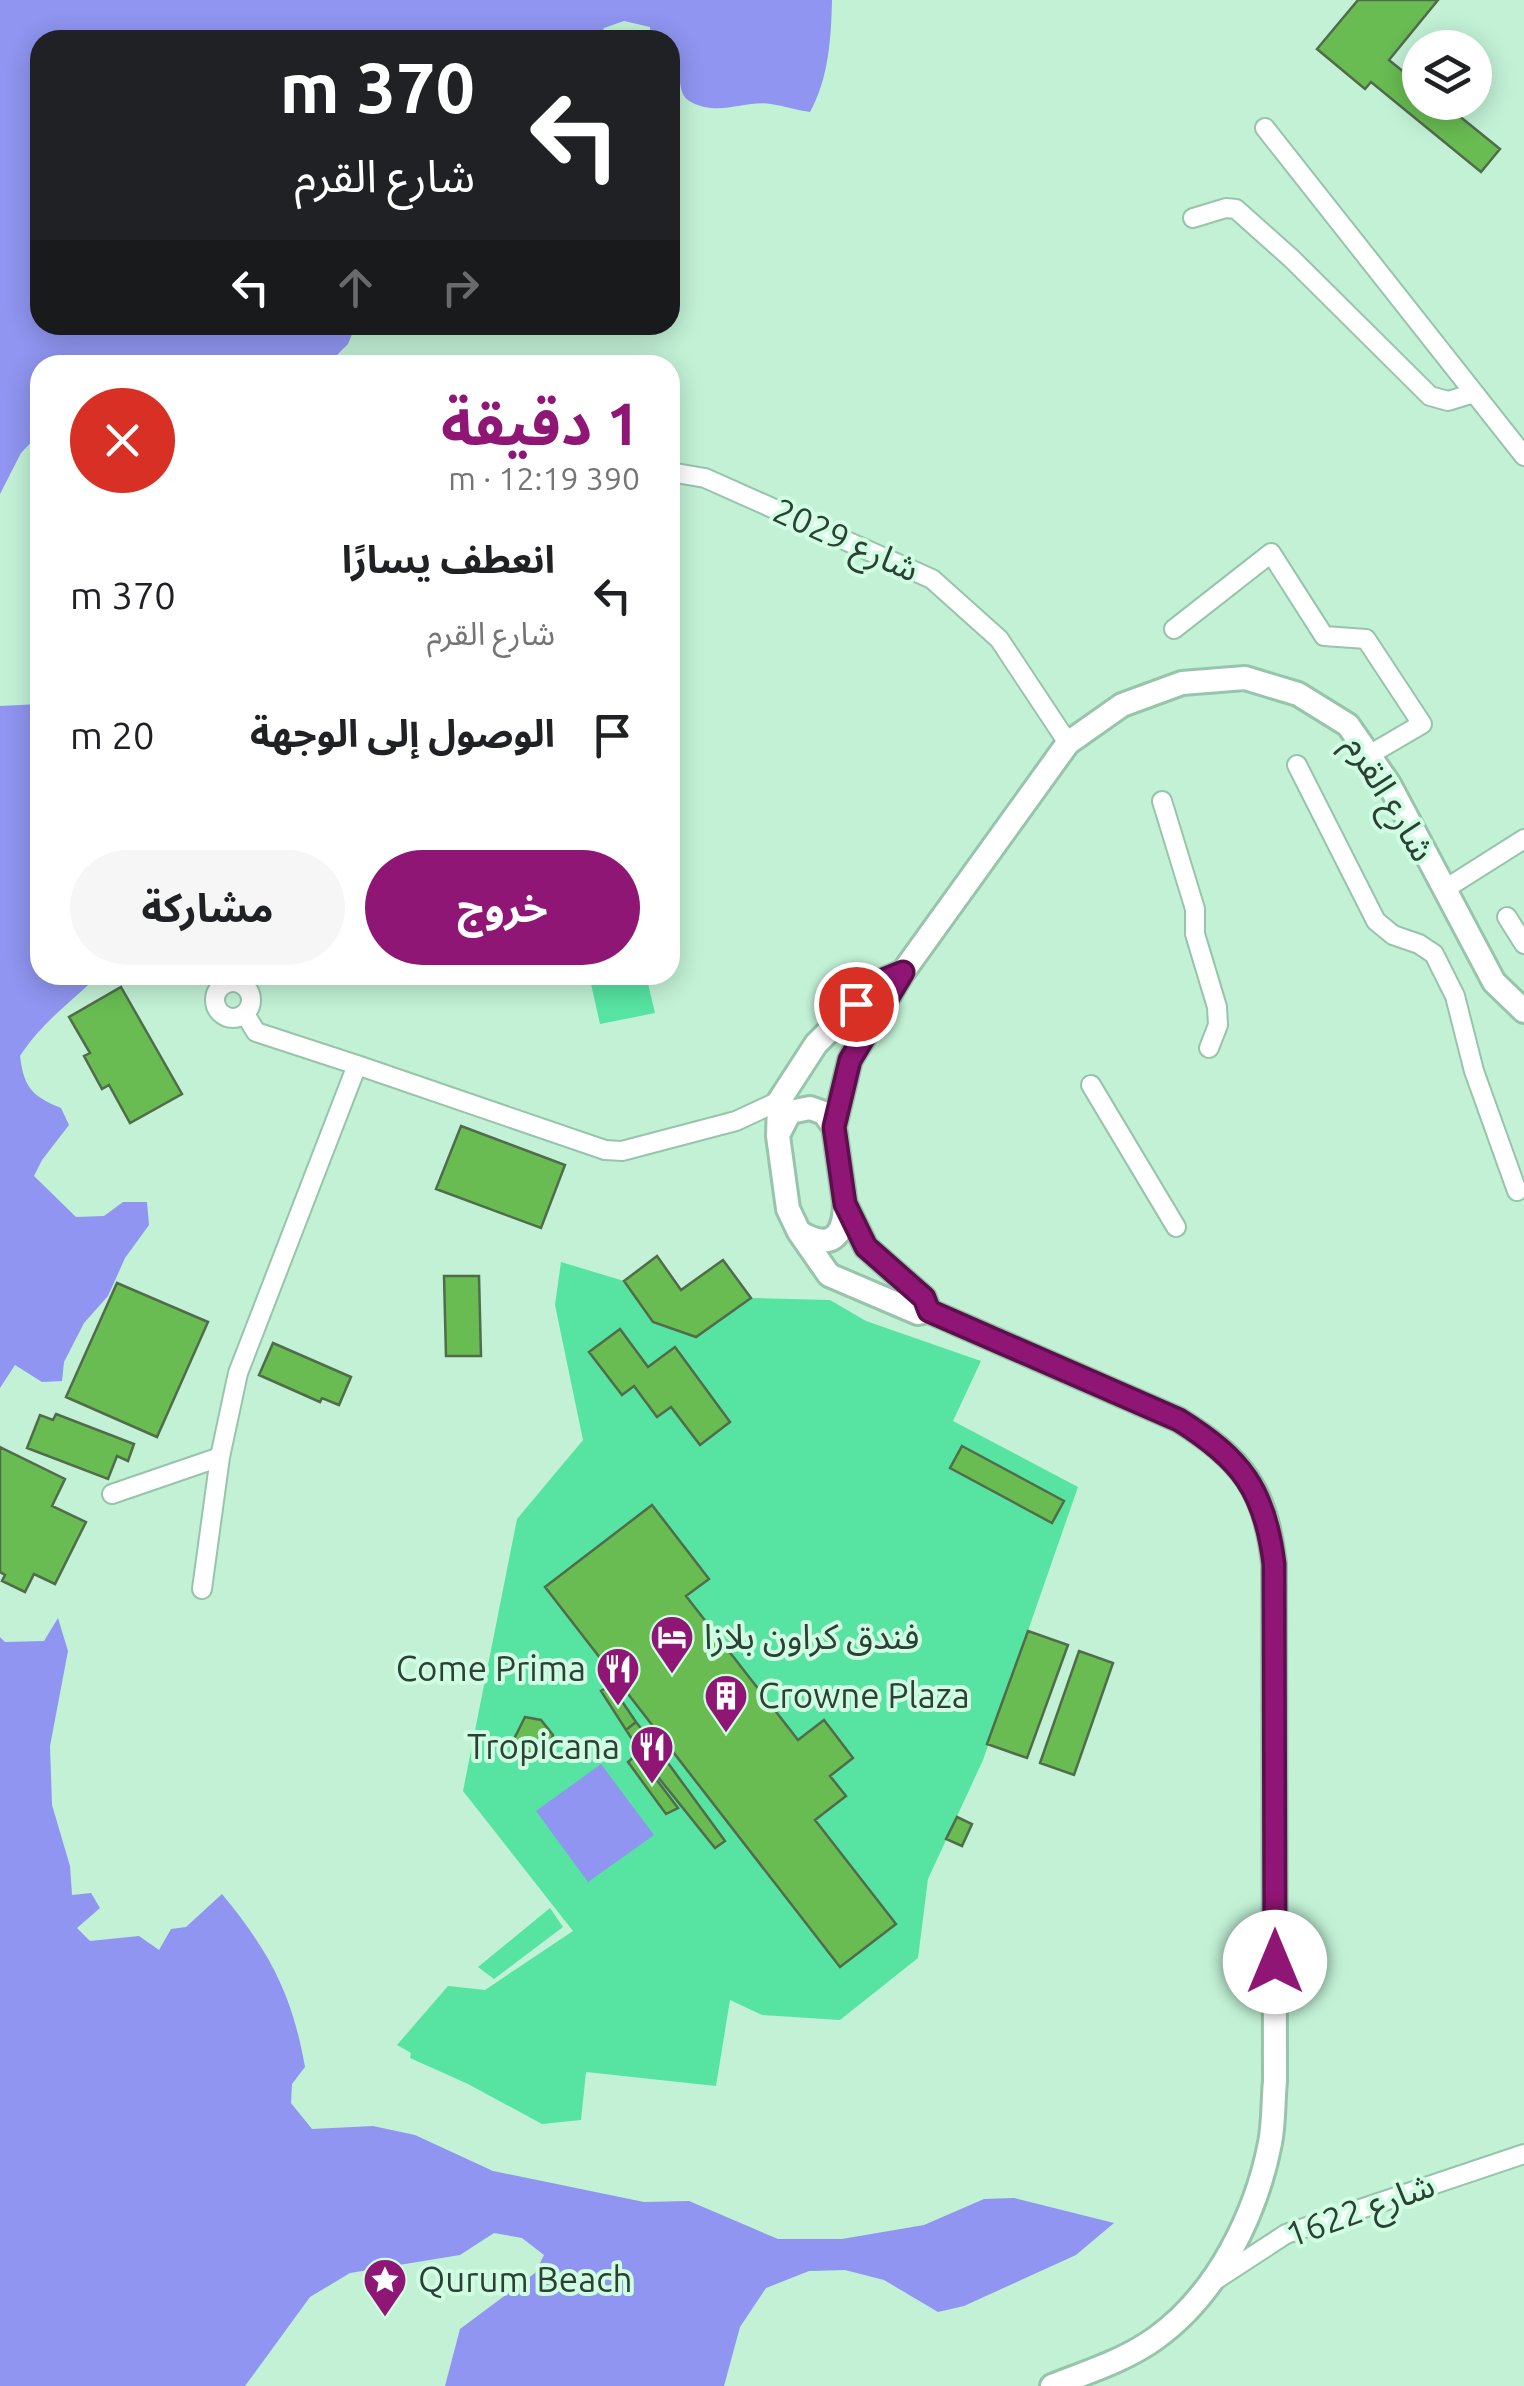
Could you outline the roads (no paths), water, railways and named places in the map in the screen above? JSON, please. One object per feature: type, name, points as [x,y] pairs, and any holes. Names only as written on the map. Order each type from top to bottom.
[{"type":"street","points":[[1265,128],[1524,456]]},
{"type":"street","points":[[1192,218],[1236,209],[1430,396],[1448,401],[1474,392]]},
{"type":"street","name":"2029 شارع","points":[[680,474],[705,478],[932,579],[999,639],[1068,742]]},
{"type":"street","points":[[1174,629],[1271,553],[1324,636],[1366,639],[1422,724],[1368,755]]},
{"type":"street","name":"شارع القرم","points":[[929,1311],[924,1298],[866,1247],[845,1204],[834,1127],[850,1060],[903,972],[1068,742],[1122,705],[1182,683],[1245,678],[1298,694],[1348,725],[1389,784],[1494,982],[1519,998]]},
{"type":"street","points":[[1297,765],[1376,921],[1393,936],[1419,944],[1434,954],[1455,996],[1474,1070],[1517,1191]]},
{"type":"street","points":[[1162,801],[1194,909],[1196,934],[1217,1007],[1218,1024],[1209,1048]]},
{"type":"street","points":[[1444,890],[1524,839]]},
{"type":"street","points":[[1507,917],[1524,944]]},
{"type":"street","name":"شارع القرم","points":[[903,972],[876,983],[816,1044],[780,1101],[778,1136],[788,1209],[799,1232],[829,1275],[918,1313],[929,1311],[1179,1420],[1223,1450],[1252,1482],[1265,1510],[1274,1564],[1275,2082],[1270,2141],[1244,2227],[1206,2287],[1157,2338],[1052,2386]]},
{"type":"street","points":[[245,1014],[256,1032],[605,1150],[622,1151],[736,1121],[780,1101]]},
{"type":"street","points":[[202,1590],[220,1457],[238,1373],[357,1065]]},
{"type":"street","points":[[1091,1085],[1176,1227]]},
{"type":"street","points":[[778,1136],[790,1112],[801,1108],[824,1114],[834,1127]]},
{"type":"street","points":[[799,1232],[812,1240],[826,1241],[838,1236],[844,1224],[845,1204]]},
{"type":"street","points":[[112,1494],[220,1457]]},
{"type":"street","name":"1622 شارع","points":[[1206,2287],[1286,2234],[1524,2154]]},
{"type":"water","points":[[0,0],[832,0],[825,71],[810,112],[761,103],[712,108],[691,102],[683,94],[680,81],[680,30],[650,30],[624,21],[603,30],[30,30],[30,335],[352,335],[337,355],[30,355],[30,444],[0,494]]},
{"type":"water","points":[[30,704],[30,985],[88,985],[47,1023],[20,1056],[31,1090],[61,1108],[69,1125],[34,1176],[76,1217],[104,1216],[123,1202],[147,1202],[149,1225],[125,1258],[108,1296],[84,1323],[64,1362],[62,1381],[42,1382],[15,1365],[0,1388],[0,706]]},
{"type":"water","points":[[58,1618],[68,1651],[50,1746],[52,1805],[70,1866],[72,1895],[91,1893],[100,1908],[77,1928],[90,1941],[139,1936],[159,1950],[171,1929],[186,1927],[222,1894],[265,1954],[285,1995],[305,2067],[292,2084],[291,2103],[312,2129],[373,2126],[415,2135],[493,2171],[644,2202],[689,2201],[778,2239],[842,2239],[924,2225],[984,2199],[1014,2198],[1114,2223],[1076,2255],[964,2306],[938,2312],[884,2280],[845,2270],[809,2271],[766,2288],[740,2327],[724,2386],[445,2386],[460,2329],[535,2273],[544,2255],[522,2238],[494,2233],[460,2255],[350,2273],[310,2297],[245,2386],[0,2386],[0,1637],[5,1642],[44,1641]]},
{"type":"water","points":[[601,1764],[654,1835],[588,1882],[536,1811]]},
{"type":"place","name":"فندق كراون بلازا","points":[[672,1675]]},
{"type":"place","name":"Come Prima","points":[[618,1707]]},
{"type":"place","name":"Crowne Plaza","points":[[726,1734]]},
{"type":"place","name":"Tropicana","points":[[652,1785]]},
{"type":"place","name":"Qurum Beach","points":[[385,2318]]}]
